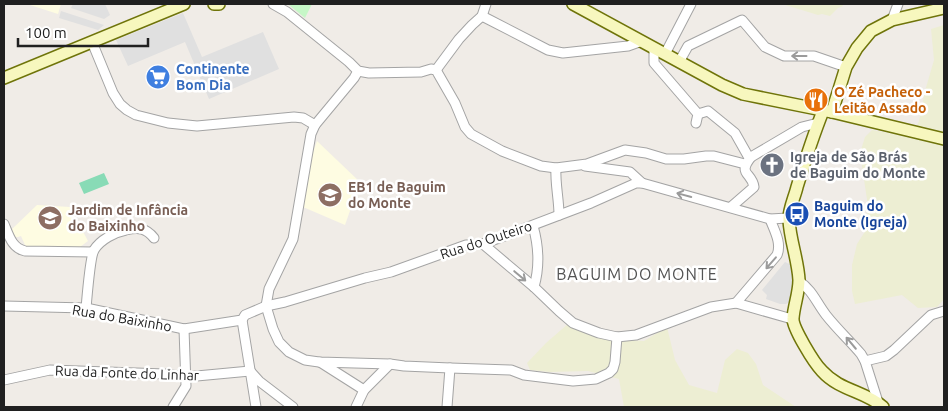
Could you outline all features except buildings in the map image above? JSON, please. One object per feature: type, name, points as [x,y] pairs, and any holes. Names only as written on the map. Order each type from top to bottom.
[{"type":"main road","points":[[4,78],[184,4]]},
{"type":"main road","points":[[214,4],[219,4]]},
{"type":"main road","points":[[573,4],[722,85],[743,94],[827,111],[944,139]]},
{"type":"main road","points":[[881,405],[842,387],[827,376],[815,362],[796,331],[792,319],[799,281],[788,218],[818,123],[827,111],[846,66],[857,48],[871,31],[892,20],[944,8]]},
{"type":"street","points":[[273,4],[285,6],[358,72],[421,72],[431,69],[436,70]]},
{"type":"street","points":[[436,70],[472,25],[482,16],[486,4]]},
{"type":"street","points":[[665,54],[691,4]]},
{"type":"street","points":[[892,20],[898,4]]},
{"type":"street","points":[[482,16],[548,50],[563,53],[628,46],[642,41]]},
{"type":"street","points":[[679,62],[688,46],[742,20],[766,47],[784,56],[814,56],[846,66]]},
{"type":"street","points":[[92,42],[113,93],[120,104],[136,115],[168,123],[197,126],[294,117],[303,118],[315,125]]},
{"type":"street","points":[[654,48],[654,63],[697,118],[708,111],[736,133],[748,156],[745,171],[754,187],[731,207]]},
{"type":"street","points":[[436,70],[455,103],[465,126],[472,134],[502,151],[541,166],[556,168],[587,164],[625,150],[646,153],[666,159],[714,156],[748,160],[802,127],[818,123]]},
{"type":"street","points":[[358,72],[315,125],[309,144],[293,239],[269,289],[266,306],[273,330],[279,342],[296,356],[305,360],[319,362],[511,370],[524,375],[573,380],[596,379],[609,373],[613,369],[616,337]]},
{"type":"street","points":[[580,165],[590,168],[630,172],[642,183],[770,219],[788,218]]},
{"type":"street","points":[[556,168],[555,178],[560,215]]},
{"type":"street","name":"Rua do Outeiro","points":[[266,306],[391,272],[466,245],[483,244],[591,203],[636,183],[642,183]]},
{"type":"street","points":[[736,303],[778,255],[780,245],[770,219]]},
{"type":"street","points":[[4,224],[14,246],[19,250],[92,252]]},
{"type":"street","points":[[532,226],[537,239],[539,259],[538,275],[534,287]]},
{"type":"street","points":[[86,308],[92,252],[99,244],[125,230],[141,229],[150,232],[154,238]]},
{"type":"street","points":[[483,244],[573,323],[599,333],[616,337],[636,334],[711,307],[736,303],[792,319]]},
{"type":"street","points":[[799,281],[811,290],[816,302],[853,344],[865,361],[881,405]]},
{"type":"street","name":"Rua do Baixinho","points":[[4,306],[86,308],[184,329],[242,320],[245,315],[266,306]]},
{"type":"street","points":[[865,361],[886,356],[931,315],[944,311]]},
{"type":"street","points":[[242,320],[256,407]]},
{"type":"street","points":[[173,407],[186,386],[184,329]]},
{"type":"street","points":[[319,362],[364,390]]},
{"type":"street","points":[[356,407],[364,390],[390,364]]},
{"type":"street","points":[[447,407],[450,368]]},
{"type":"street","name":"Rua da Fonte do Linhar","points":[[4,380],[50,370],[164,374],[186,377],[250,371]]},
{"type":"street","points":[[250,371],[293,407]]},
{"type":"shaded area","points":[[27,4],[61,4],[58,14]]},
{"type":"shaded area","points":[[73,4],[105,4],[110,15],[104,19],[71,8]]},
{"type":"shaded area","points":[[61,11],[104,25],[98,30],[59,18]]},
{"type":"shaded area","points":[[183,13],[202,57],[263,32],[279,69],[209,99],[185,42],[128,66],[116,40]]},
{"type":"shaded area","name":"EB1 de Baguim do Monte","points":[[317,141],[360,182],[345,225],[303,207],[312,155]]},
{"type":"shaded area","name":"Jardim de Infância do Baixinho","points":[[37,205],[70,207],[88,241],[80,247],[28,247],[25,245],[21,236],[15,237],[12,229]]},
{"type":"shaded area","points":[[785,262],[792,265],[794,290],[791,301],[786,304],[780,304],[766,299],[767,295],[762,290]]},
{"type":"green space","points":[[312,4],[305,18],[289,5]]},
{"type":"green space","points":[[782,4],[842,4],[843,6],[830,16],[818,15]]},
{"type":"green space","points":[[944,25],[944,299],[937,307],[918,308],[902,295],[855,304],[852,291],[852,265],[857,244],[866,230],[868,206],[860,153],[865,137],[872,130],[911,137],[919,121],[934,60],[931,29]]},
{"type":"green space","points":[[104,173],[109,184],[84,194],[79,183]]},
{"type":"green space","points":[[569,323],[611,339],[644,341],[667,327],[675,360],[689,385],[717,393],[725,360],[737,349],[748,353],[756,364],[763,385],[796,407],[624,407],[619,379],[588,371],[550,372],[530,370],[527,363]]},
{"type":"place","name":"Continente Bom Dia","points":[[158,77]]},
{"type":"place","name":"O Zé Pacheco - Leitão Assado","points":[[816,100]]},
{"type":"place","name":"Igreja de São Brás de Baguim do Monte","points":[[772,165]]},
{"type":"place","name":"EB1 de Baguim do Monte","points":[[330,195]]},
{"type":"place","name":"Baguim do Monte (Igreja)","points":[[797,214]]},
{"type":"place","name":"Jardim de Infância do Baixinho","points":[[50,218]]},
{"type":"district","name":"BAGUIM DO MONTE","points":[[637,274]]}]
